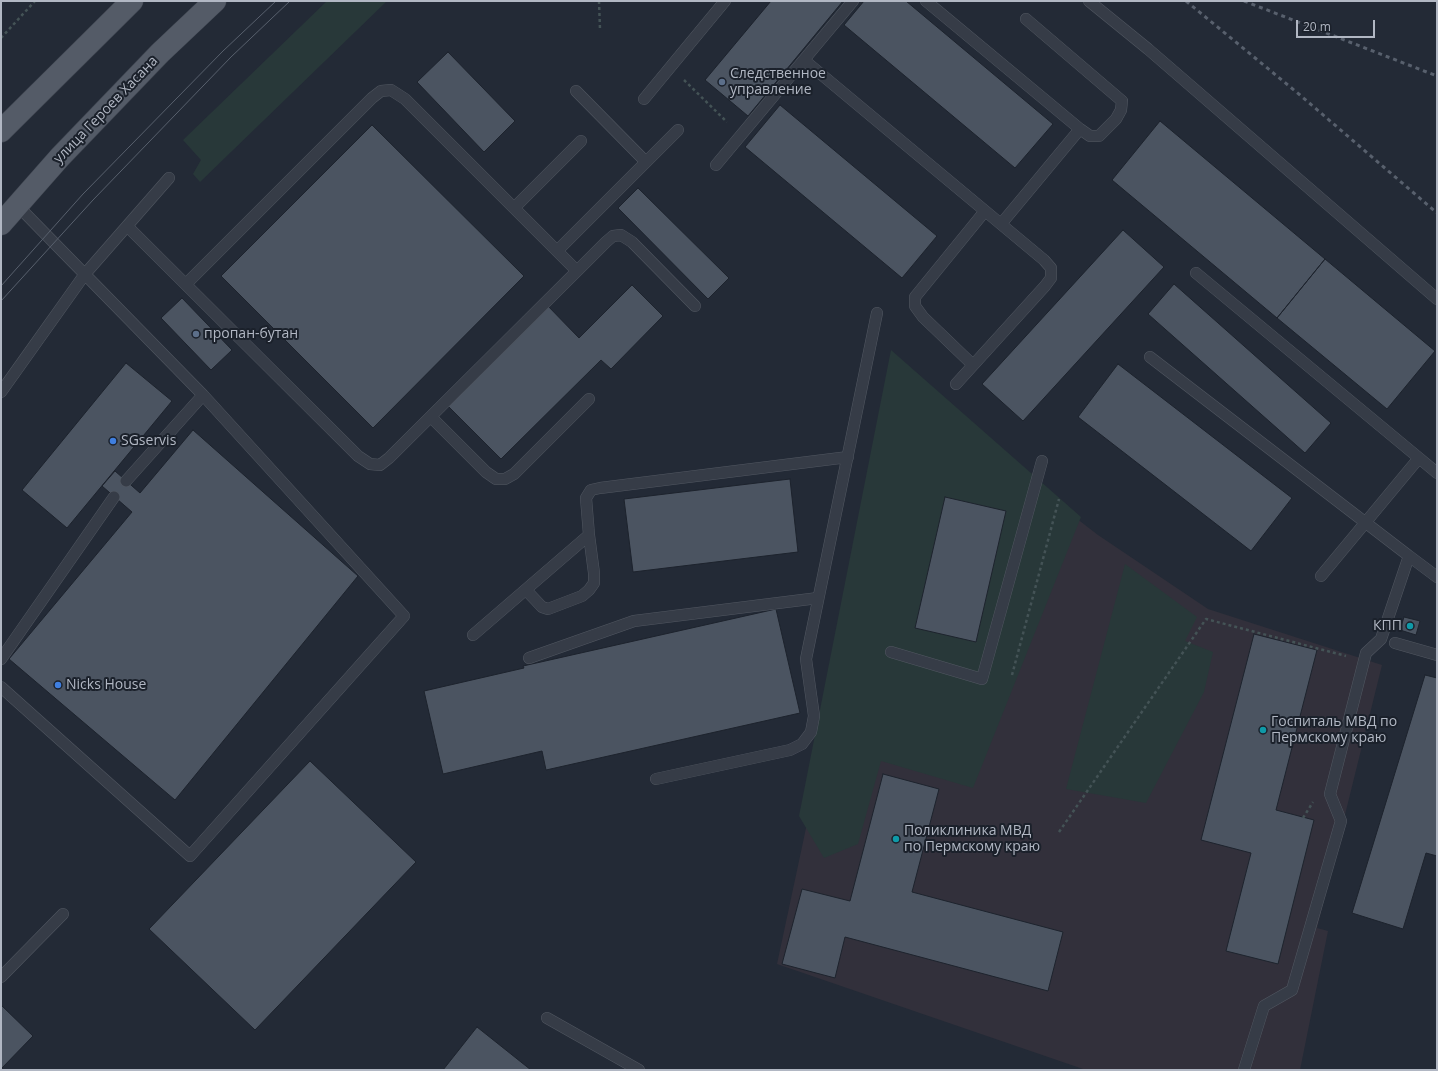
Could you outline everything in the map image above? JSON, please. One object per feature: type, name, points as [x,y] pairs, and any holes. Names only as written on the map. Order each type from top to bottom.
[{"type":"main road","points":[[1,131],[132,1]]},
{"type":"main road","name":"улица Героев Хасана","points":[[1,224],[60,157],[155,59],[215,1]]},
{"type":"lane","points":[[644,99],[725,1]]},
{"type":"lane","points":[[716,165],[853,1]]},
{"type":"lane","points":[[926,1],[1080,129],[1090,136],[1099,136],[1116,119],[1121,110],[1122,101],[1026,19]]},
{"type":"lane","points":[[1089,1],[1154,54],[1437,299]]},
{"type":"lane","points":[[804,60],[1044,260],[1051,268],[1051,278],[956,384]]},
{"type":"lane","points":[[186,284],[381,91],[391,90],[405,100],[576,271]]},
{"type":"lane","points":[[576,91],[646,162]]},
{"type":"lane","points":[[1001,224],[1080,129]]},
{"type":"lane","points":[[557,251],[678,130]]},
{"type":"lane","points":[[514,208],[582,141]]},
{"type":"lane","points":[[1,392],[85,274],[169,178]]},
{"type":"lane","points":[[1,687],[190,856],[404,616],[203,395],[17,205]]},
{"type":"lane","points":[[973,365],[923,317],[915,306],[915,297],[985,211]]},
{"type":"lane","points":[[127,226],[358,456],[370,464],[380,464],[390,458],[576,271],[613,236],[621,235],[632,242],[695,306]]},
{"type":"lane","points":[[1196,273],[1437,473]]},
{"type":"lane","points":[[656,779],[790,750],[802,744],[811,732],[814,716],[806,659],[878,313]]},
{"type":"lane","points":[[1150,357],[1437,578]]},
{"type":"lane","points":[[126,481],[203,395]]},
{"type":"lane","points":[[431,417],[486,472],[496,479],[505,479],[514,474],[589,399]]},
{"type":"lane","points":[[526,590],[542,607],[548,609],[582,596],[594,583],[586,498],[591,490],[848,458]]},
{"type":"lane","points":[[1321,576],[1419,458]]},
{"type":"lane","points":[[891,652],[982,679],[1042,461]]},
{"type":"lane","points":[[1,659],[114,497]]},
{"type":"lane","points":[[473,636],[589,536]]},
{"type":"lane","points":[[1244,1070],[1264,1006],[1292,990],[1341,821],[1330,794],[1366,653],[1381,639],[1409,556]]},
{"type":"lane","points":[[529,658],[634,621],[818,598]]},
{"type":"lane","points":[[1396,643],[1437,655]]},
{"type":"lane","points":[[1,977],[63,914]]},
{"type":"lane","points":[[547,1018],[638,1070]]},
{"type":"path","points":[[1,38],[35,1]]},
{"type":"path","points":[[599,1],[600,29]]},
{"type":"path","points":[[671,67],[741,136]]},
{"type":"path","points":[[1012,675],[1059,499]]},
{"type":"path","points":[[1059,832],[1206,619],[1352,658]]},
{"type":"path","points":[[1303,818],[1317,796]]},
{"type":"shaded area","points":[[327,1],[387,1],[200,182],[193,174],[201,160],[183,140]]},
{"type":"shaded area","points":[[891,350],[1081,517],[973,788],[881,761],[858,844],[824,858],[799,816]]},
{"type":"shaded area","points":[[1050,498],[1098,535],[1208,609],[1382,665],[1317,928],[1328,931],[1300,1070],[1086,1070],[777,964],[834,697]]},
{"type":"shaded area","points":[[1125,564],[1197,617],[1185,641],[1213,652],[1204,692],[1146,803],[1066,789]]},
{"type":"building","points":[[771,1],[843,1],[748,116],[705,80]]},
{"type":"building","points":[[864,1],[906,1],[1053,124],[1015,168],[844,25]]},
{"type":"building","points":[[448,52],[515,121],[484,152],[417,82]]},
{"type":"building","points":[[780,105],[937,236],[902,278],[745,147]]},
{"type":"building","points":[[1160,121],[1325,259],[1277,318],[1112,180]]},
{"type":"building","points":[[372,125],[524,276],[373,428],[221,276]]},
{"type":"building","points":[[638,188],[729,278],[708,299],[618,208]]},
{"type":"building","points":[[1123,230],[1164,267],[1023,421],[982,384]]},
{"type":"building","points":[[1325,259],[1435,351],[1387,409],[1277,318]]},
{"type":"building","points":[[1174,284],[1331,423],[1305,453],[1148,314]]},
{"type":"building","points":[[632,285],[663,316],[611,369],[601,360],[501,459],[446,404],[546,304],[579,338]]},
{"type":"building","name":"пропан-бутан","points":[[182,298],[232,350],[211,370],[161,318]]},
{"type":"building","points":[[126,363],[172,401],[67,528],[22,490]]},
{"type":"building","points":[[1118,364],[1292,498],[1251,551],[1078,417]]},
{"type":"building","points":[[193,430],[358,576],[175,800],[9,659],[132,512],[102,486],[115,471],[140,493]]},
{"type":"building","points":[[790,479],[798,552],[633,572],[624,499]]},
{"type":"building","points":[[945,497],[1006,511],[976,642],[915,628]]},
{"type":"building","points":[[776,609],[800,713],[546,770],[542,751],[443,774],[424,691],[524,668],[523,666]]},
{"type":"building","name":"КПП","points":[[1404,617],[1420,621],[1416,635],[1400,630]]},
{"type":"building","name":"Госпиталь МВД по Пермскому краю","points":[[1254,634],[1317,650],[1276,810],[1314,820],[1278,964],[1226,951],[1251,853],[1201,840]]},
{"type":"building","points":[[1425,675],[1437,678],[1437,856],[1426,853],[1403,929],[1352,913]]},
{"type":"building","points":[[310,761],[416,862],[255,1030],[149,929]]},
{"type":"building","name":"Поликлиника МВД по Пермскому краю","points":[[883,774],[939,789],[912,892],[1063,932],[1048,991],[845,937],[835,978],[782,964],[802,889],[850,901]]},
{"type":"building","points":[[1,1005],[33,1036],[1,1069]]},
{"type":"building","points":[[477,1027],[531,1070],[443,1070]]},
{"type":"tram line","points":[[1,286],[83,194],[223,51],[276,1]]},
{"type":"tram line","points":[[1,301],[93,200],[231,57],[290,1]]},
{"type":"railway","points":[[1186,1],[1300,95],[1437,213]]},
{"type":"railway","points":[[1244,1],[1437,76]]},
{"type":"place","name":"Следственное управление","points":[[722,82]]},
{"type":"place","name":"пропан-бутан","points":[[196,334]]},
{"type":"place","name":"SGservis","points":[[113,441]]},
{"type":"place","name":"КПП","points":[[1410,626]]},
{"type":"place","name":"Nicks House","points":[[58,685]]},
{"type":"place","name":"Госпиталь МВД по Пермскому краю","points":[[1263,730]]},
{"type":"place","name":"Поликлиника МВД по Пермскому краю","points":[[896,839]]}]
